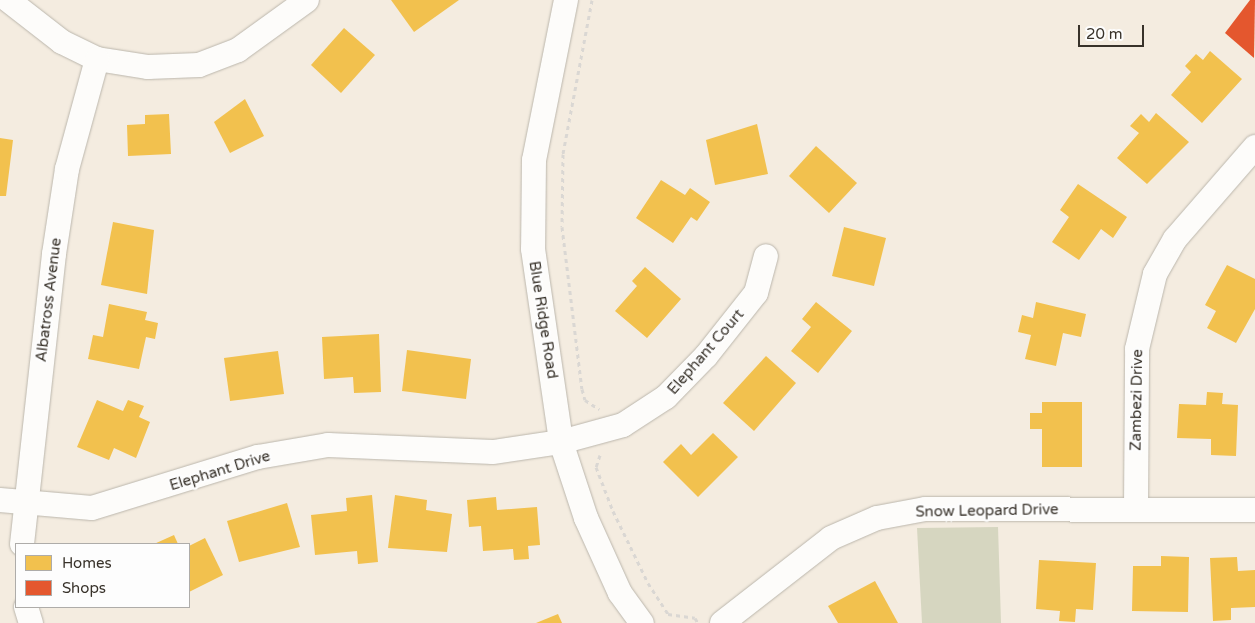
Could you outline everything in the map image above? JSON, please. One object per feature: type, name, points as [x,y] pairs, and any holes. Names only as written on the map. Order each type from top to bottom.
[{"type":"street","points":[[8,0],[62,42],[96,58],[148,67],[198,65],[238,50],[307,0]]},
{"type":"street","name":"Blue Ridge Road","points":[[566,0],[534,160],[533,249],[561,442],[586,518],[620,593],[642,623]]},
{"type":"street","name":"Albatross Avenue","points":[[22,543],[24,503],[66,178],[96,58]]},
{"type":"street","name":"Zambezi Drive","points":[[1136,509],[1137,349],[1156,274],[1175,239],[1255,147]]},
{"type":"street","name":"Elephant Court","points":[[561,442],[602,431],[646,413],[706,356],[756,294],[766,256]]},
{"type":"street","name":"Elephant Drive","points":[[0,500],[92,508],[258,457],[328,445],[493,452],[561,442]]},
{"type":"street","name":"Snow Leopard Drive","points":[[722,623],[831,538],[877,518],[925,509],[1255,510]]},
{"type":"street","points":[[26,608],[31,623]]},
{"type":"path","points":[[592,0],[563,154],[562,227],[582,389],[585,400],[598,405],[604,450],[596,467],[648,583],[668,614],[695,618],[698,623]]},
{"type":"green space","points":[[998,527],[1001,623],[922,623],[917,528]]},
{"type":"building: Homes","points":[[391,0],[459,0],[414,32]]},
{"type":"building: Homes","points":[[344,28],[375,55],[341,93],[311,65]]},
{"type":"building: Homes","points":[[1210,51],[1242,79],[1202,123],[1171,95],[1191,72],[1185,66],[1196,54],[1203,60]]},
{"type":"building: Homes","points":[[245,99],[264,136],[230,153],[214,122]]},
{"type":"building: Homes","points":[[1156,113],[1189,142],[1147,184],[1117,158],[1139,133],[1130,126],[1141,114],[1149,122]]},
{"type":"building: Homes","points":[[169,114],[171,154],[128,156],[127,125],[145,124],[145,115]]},
{"type":"building: Homes","points":[[757,124],[768,174],[715,185],[706,140]]},
{"type":"building: Homes","points":[[0,138],[13,140],[6,196],[0,196]]},
{"type":"building: Homes","points":[[816,146],[857,183],[829,213],[789,176]]},
{"type":"building: Homes","points":[[661,180],[685,195],[690,188],[710,202],[697,221],[691,217],[673,243],[636,218]]},
{"type":"building: Homes","points":[[1078,184],[1127,217],[1113,238],[1101,229],[1079,260],[1052,242],[1069,217],[1060,210]]},
{"type":"building: Homes","points":[[113,222],[154,230],[147,294],[101,285]]},
{"type":"building: Homes","points":[[844,227],[886,238],[874,286],[832,276]]},
{"type":"building: Homes","points":[[1227,265],[1255,279],[1255,309],[1236,343],[1207,328],[1216,311],[1205,305]]},
{"type":"building: Homes","points":[[645,267],[681,299],[647,338],[615,311],[637,286],[632,281]]},
{"type":"building: Homes","points":[[816,302],[852,331],[818,373],[791,351],[811,327],[802,319]]},
{"type":"building: Homes","points":[[1036,302],[1086,314],[1081,337],[1063,333],[1056,366],[1025,359],[1031,335],[1018,332],[1022,315],[1033,318]]},
{"type":"building: Homes","points":[[109,304],[147,312],[145,320],[158,323],[155,339],[146,337],[139,369],[88,359],[93,335],[103,337]]},
{"type":"building: Homes","points":[[379,334],[381,392],[354,393],[353,377],[324,379],[322,337]]},
{"type":"building: Homes","points":[[407,350],[471,359],[466,399],[402,391]]},
{"type":"building: Homes","points":[[278,351],[284,394],[230,401],[224,358]]},
{"type":"building: Homes","points":[[766,356],[796,383],[754,431],[723,403]]},
{"type":"building: Homes","points":[[1207,392],[1223,393],[1222,404],[1238,405],[1236,456],[1211,455],[1211,439],[1177,438],[1179,404],[1206,405]]},
{"type":"building: Homes","points":[[97,400],[123,411],[128,400],[144,406],[139,417],[150,422],[136,458],[114,448],[109,460],[77,447]]},
{"type":"building: Homes","points":[[1042,402],[1082,402],[1082,467],[1042,467],[1042,429],[1030,429],[1030,413],[1042,413]]},
{"type":"building: Homes","points":[[713,433],[738,457],[698,497],[663,462],[681,444],[691,455]]},
{"type":"building: Homes","points":[[372,495],[378,562],[358,564],[357,551],[315,555],[311,515],[347,511],[346,498]]},
{"type":"building: Homes","points":[[395,495],[427,500],[426,510],[452,514],[447,552],[388,548]]},
{"type":"building: Homes","points":[[496,497],[497,510],[537,507],[540,545],[528,546],[529,559],[514,560],[513,549],[483,551],[481,526],[469,527],[467,500]]},
{"type":"building: Homes","points":[[287,503],[300,547],[239,562],[227,521]]},
{"type":"building: Homes","points":[[174,535],[178,543],[156,543]]},
{"type":"building: Homes","points":[[205,538],[223,575],[190,592],[190,546]]},
{"type":"building: Homes","points":[[1161,556],[1189,557],[1188,612],[1132,611],[1133,566],[1161,566]]},
{"type":"building: Homes","points":[[1237,557],[1238,571],[1255,570],[1255,607],[1231,608],[1231,620],[1213,621],[1210,558]]},
{"type":"building: Homes","points":[[1039,560],[1096,563],[1093,610],[1076,609],[1075,622],[1059,621],[1060,611],[1036,609]]},
{"type":"building: Homes","points":[[875,581],[898,623],[838,623],[828,606]]},
{"type":"building: Homes","points":[[558,614],[562,623],[536,623]]},
{"type":"building: Shops","points":[[1250,0],[1255,0],[1254,58],[1225,33]]}]
